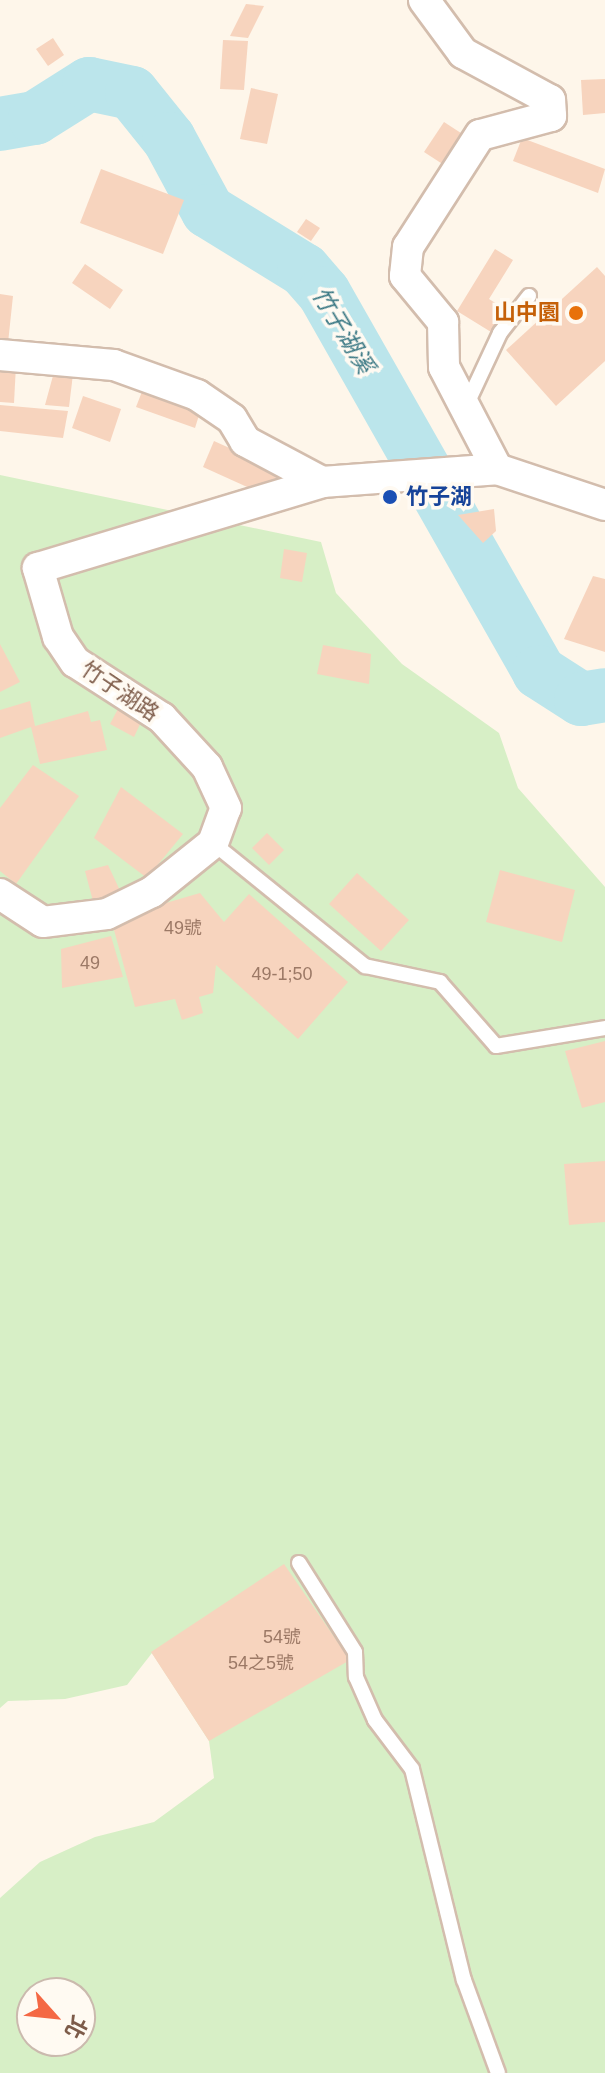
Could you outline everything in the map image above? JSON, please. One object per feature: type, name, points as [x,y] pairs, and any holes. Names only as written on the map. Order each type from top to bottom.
[{"type":"street","points":[[424,0],[463,53],[550,100],[551,116],[480,135],[408,247],[405,276],[443,322],[444,367],[497,469],[605,505]]},
{"type":"street","points":[[0,355],[114,365],[197,395],[232,419],[245,441],[322,482]]},
{"type":"street","name":"竹子湖路","points":[[213,843],[226,808],[207,767],[162,718],[75,662],[58,637],[38,568],[322,482],[444,469],[497,469]]},
{"type":"street","points":[[0,894],[43,922],[107,914],[152,892],[213,843]]},
{"type":"lane","points":[[466,406],[500,333],[529,296]]},
{"type":"lane","points":[[213,843],[365,966],[440,982],[496,1046],[605,1028]]},
{"type":"lane","points":[[299,1563],[355,1652],[356,1677],[375,1720],[412,1769],[464,1980],[498,2073]]},
{"type":"green space","points":[[0,475],[321,542],[336,593],[402,664],[499,733],[518,788],[605,887],[605,2073],[0,2073],[0,1898],[40,1862],[95,1837],[154,1822],[214,1778],[209,1741],[152,1653],[127,1685],[65,1699],[8,1701],[0,1708]]},
{"type":"building","points":[[246,4],[264,6],[248,38],[230,36]]},
{"type":"building","points":[[53,38],[64,55],[48,66],[36,49]]},
{"type":"building","points":[[223,40],[248,41],[244,90],[220,89]]},
{"type":"building","points":[[605,79],[605,113],[583,115],[581,80]]},
{"type":"building","points":[[251,88],[278,94],[267,144],[240,139]]},
{"type":"building","points":[[444,122],[464,135],[444,165],[424,152]]},
{"type":"building","points":[[522,138],[605,169],[598,193],[513,161]]},
{"type":"building","points":[[101,169],[184,200],[163,254],[80,223]]},
{"type":"building","points":[[306,219],[320,228],[311,241],[297,232]]},
{"type":"building","points":[[495,249],[513,260],[489,299],[505,309],[491,332],[457,311]]},
{"type":"building","points":[[85,264],[123,290],[110,309],[72,283]]},
{"type":"building","name":"山中園","points":[[597,267],[605,276],[605,361],[556,406],[506,350]]},
{"type":"building","points":[[0,294],[13,296],[8,343],[0,342]]},
{"type":"building","points":[[0,364],[16,365],[14,403],[0,402]]},
{"type":"building","points":[[54,372],[73,374],[69,407],[45,405]]},
{"type":"building","points":[[143,389],[201,409],[195,428],[136,407]]},
{"type":"building","points":[[83,396],[121,409],[110,442],[72,428]]},
{"type":"building","points":[[0,405],[68,411],[63,438],[0,431]]},
{"type":"building","points":[[214,441],[287,474],[283,483],[256,491],[203,467]]},
{"type":"building","points":[[494,509],[496,531],[483,543],[458,515]]},
{"type":"building","points":[[284,549],[307,553],[302,582],[280,578]]},
{"type":"building","points":[[593,576],[605,579],[605,652],[564,639]]},
{"type":"building","points":[[0,644],[20,682],[0,692]]},
{"type":"building","points":[[323,645],[371,654],[369,684],[317,674]]},
{"type":"building","points":[[30,701],[35,726],[88,711],[91,722],[100,720],[107,750],[40,764],[31,727],[0,738],[0,710]]},
{"type":"building","points":[[119,707],[142,720],[134,737],[110,724]]},
{"type":"building","points":[[33,765],[79,796],[16,884],[0,871],[0,808]]},
{"type":"building","points":[[121,787],[183,834],[147,878],[94,838]]},
{"type":"building","points":[[267,833],[284,850],[269,865],[252,848]]},
{"type":"building","points":[[108,865],[123,897],[94,905],[85,871]]},
{"type":"building","points":[[500,870],[575,890],[562,942],[486,922]]},
{"type":"building","points":[[357,873],[409,920],[381,951],[329,904]]},
{"type":"building","points":[[200,893],[224,922],[249,894],[348,982],[298,1039],[216,965],[213,993],[199,997],[203,1013],[182,1020],[175,999],[135,1007],[111,919]]},
{"type":"building","points":[[111,936],[123,977],[62,988],[61,949]]},
{"type":"building","points":[[605,1041],[605,1102],[582,1108],[565,1051]]},
{"type":"building","points":[[605,1161],[605,1222],[569,1225],[564,1164]]},
{"type":"building","points":[[284,1564],[350,1660],[209,1741],[151,1652]]},
{"type":"waterway","name":"竹子湖溪","points":[[0,124],[35,118],[89,84],[132,93],[169,139],[208,211],[304,270],[324,293],[539,672],[581,699],[605,695]]},
{"type":"place","name":"山中園","points":[[576,313]]},
{"type":"place","name":"竹子湖","points":[[390,497]]}]
